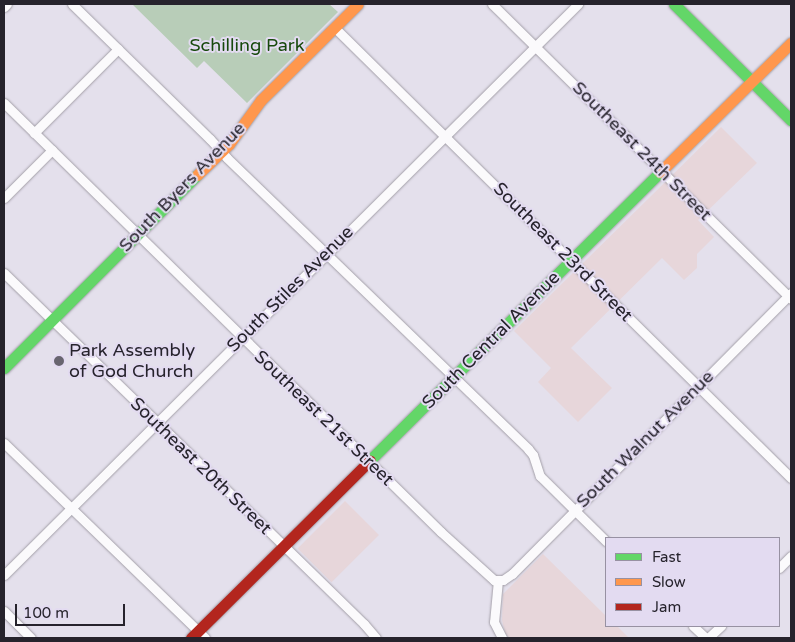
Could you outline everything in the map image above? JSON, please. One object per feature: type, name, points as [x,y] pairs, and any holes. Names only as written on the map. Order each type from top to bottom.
[{"type":"main road","name":"South Byers Avenue","points":[[4,368],[221,152],[236,135],[261,100],[358,4]]},
{"type":"main road","points":[[674,4],[791,120]]},
{"type":"main road","name":"South Central Avenue","points":[[198,636],[284,546],[453,377],[791,43]]},
{"type":"street","points":[[4,7],[7,4]]},
{"type":"street","points":[[72,4],[221,152],[532,453],[540,476],[605,540]]},
{"type":"street","name":"Southeast 24th Street","points":[[492,4],[790,296]]},
{"type":"street","name":"South Stiles Avenue","points":[[4,575],[241,337],[578,4]]},
{"type":"street","name":"Southeast 23rd Street","points":[[334,27],[791,478]]},
{"type":"street","points":[[34,132],[118,49]]},
{"type":"street","name":"Southeast 21st Street","points":[[4,103],[241,337],[488,576],[498,580]]},
{"type":"street","points":[[4,198],[52,150]]},
{"type":"street","name":"Southeast 20th Street","points":[[4,273],[364,624],[376,638]]},
{"type":"street","name":"South Walnut Avenue","points":[[498,580],[510,576],[698,385],[790,296]]},
{"type":"street","points":[[4,442],[198,636]]},
{"type":"street","points":[[780,567],[791,556]]},
{"type":"street","points":[[498,580],[494,622],[500,636]]},
{"type":"street","points":[[4,611],[32,638]]},
{"type":"street","points":[[694,627],[707,638],[720,627]]},
{"type":"shaded area","points":[[721,127],[757,163],[698,220],[714,237],[697,254],[697,268],[684,280],[662,258],[571,348],[612,388],[578,422],[538,382],[551,368],[514,331]]},
{"type":"shaded area","points":[[345,501],[379,535],[332,582],[298,548]]},
{"type":"shaded area","points":[[543,554],[605,615],[605,627],[618,627],[629,638],[509,638],[505,633],[502,620],[503,594]]},
{"type":"green space","name":"Schilling Park","points":[[132,4],[329,4],[338,12],[247,103],[204,61],[197,68]]},
{"type":"traffic: fast","points":[[674,4],[791,120]]},
{"type":"traffic: fast","points":[[370,460],[660,172]]},
{"type":"traffic: fast","points":[[4,368],[197,175]]},
{"type":"traffic: slow","points":[[197,175],[229,144],[261,100],[358,4]]},
{"type":"traffic: slow","points":[[660,172],[791,43]]},
{"type":"traffic: jam","points":[[191,638],[370,460]]},
{"type":"place","name":"Park Assembly of God Church","points":[[59,361]]}]
